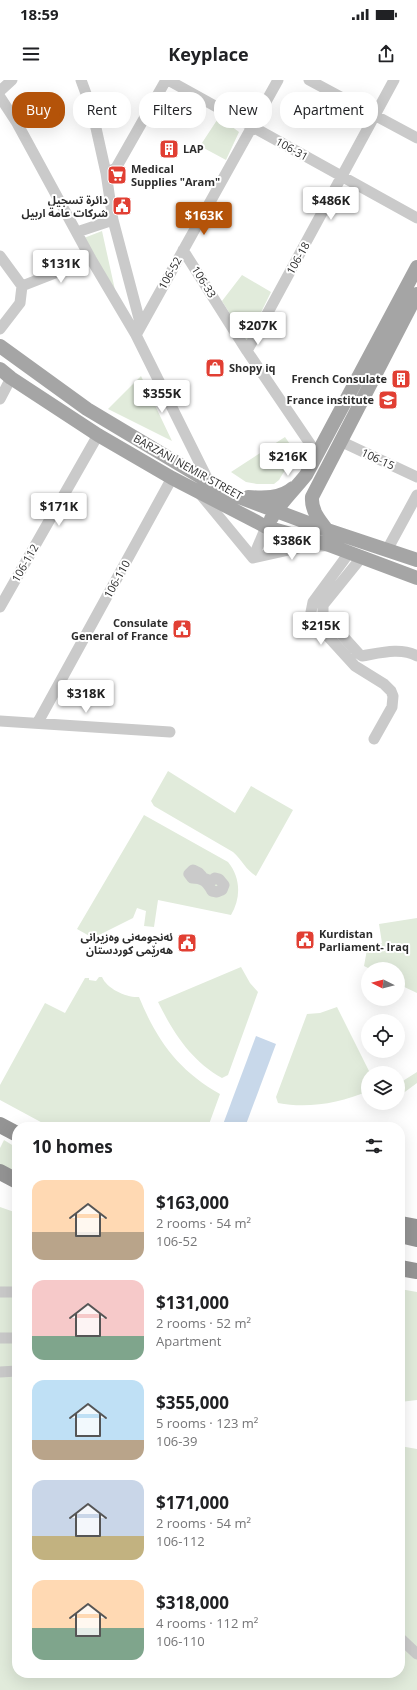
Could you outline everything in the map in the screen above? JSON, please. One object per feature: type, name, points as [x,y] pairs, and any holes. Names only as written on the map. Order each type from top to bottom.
[{"type":"highway","points":[[0,1125],[12,1131]]},
{"type":"highway","points":[[0,1172],[12,1178]]},
{"type":"highway","points":[[0,1182],[12,1183]]},
{"type":"highway","points":[[405,1225],[417,1227]]},
{"type":"highway","points":[[405,1236],[417,1239]]},
{"type":"highway","points":[[405,1258],[417,1260]]},
{"type":"highway","points":[[405,1269],[417,1271]]},
{"type":"main road","points":[[328,530],[320,521],[315,512],[312,504],[312,497],[335,440],[400,312],[417,267]]},
{"type":"main road","points":[[400,312],[417,294]]},
{"type":"main road","name":"BARZANI NEMIR STREET","points":[[0,346],[87,409],[209,482],[236,496],[328,530],[417,560]]},
{"type":"main road","name":"BARZANI NEMIR STREET","points":[[0,369],[11,378],[98,435],[172,478],[266,527],[329,546],[417,578]]},
{"type":"main road","points":[[266,527],[275,511],[292,494],[306,476],[317,454],[335,440]]},
{"type":"main road","points":[[236,496],[261,498],[280,495],[290,491],[306,476]]},
{"type":"street","points":[[0,91],[12,80]]},
{"type":"street","points":[[82,80],[92,110],[106,173],[113,220],[138,331]]},
{"type":"street","points":[[106,173],[116,168],[167,80]]},
{"type":"street","name":"106-31","points":[[167,80],[214,106]]},
{"type":"street","name":"106-52","points":[[271,92],[278,80]]},
{"type":"street","points":[[309,80],[332,92]]},
{"type":"street","name":"106-18","points":[[378,109],[394,80]]},
{"type":"street","points":[[0,96],[17,123],[91,259],[138,331],[209,482]]},
{"type":"street","points":[[378,117],[417,138]]},
{"type":"street","name":"106-52","points":[[138,331],[250,128]]},
{"type":"street","name":"106-31","points":[[253,128],[417,218]]},
{"type":"street","name":"106-18","points":[[247,351],[368,128]]},
{"type":"street","points":[[77,232],[113,220]]},
{"type":"street","name":"106-33","points":[[183,250],[247,351],[317,454]]},
{"type":"street","points":[[0,256],[22,286],[20,302],[0,329]]},
{"type":"street","points":[[22,286],[91,259]]},
{"type":"street","points":[[0,399],[11,378]]},
{"type":"street","name":"106-112","points":[[0,608],[98,435]]},
{"type":"street","name":"106-15","points":[[335,440],[417,477]]},
{"type":"street","name":"106-110","points":[[38,722],[172,478]]},
{"type":"street","points":[[200,493],[253,558]]},
{"type":"street","points":[[387,550],[417,495]]},
{"type":"street","points":[[253,558],[266,527]]},
{"type":"street","points":[[253,558],[308,546],[329,546]]},
{"type":"street","points":[[355,555],[323,605],[323,614],[362,656],[394,651],[410,652],[417,656]]},
{"type":"street","points":[[355,555],[313,602],[311,612],[314,621],[355,666],[384,684],[391,691],[393,701],[392,707],[374,739]]},
{"type":"street","points":[[0,720],[170,732]]},
{"type":"street","points":[[0,1292],[12,1292]]},
{"type":"street","points":[[0,1338],[12,1338]]},
{"type":"street","points":[[0,1372],[12,1371]]},
{"type":"street","points":[[405,1643],[417,1654]]},
{"type":"green space","points":[[214,125],[214,128],[234,128],[239,132],[226,160],[200,146]]},
{"type":"green space","points":[[102,231],[117,299],[84,238]]},
{"type":"green space","points":[[242,275],[271,292],[247,341],[222,301]]},
{"type":"green space","points":[[141,376],[172,441],[108,409]]},
{"type":"green space","points":[[285,437],[294,450],[294,455],[279,480],[274,484],[257,484],[246,482],[231,472]]},
{"type":"green space","points":[[168,771],[235,813],[251,786],[293,810],[256,876],[249,871],[233,852],[154,806],[151,801]]},
{"type":"green space","points":[[144,815],[228,862],[237,881],[237,902],[231,915],[158,900],[154,927],[144,926],[146,911],[137,908],[133,918],[93,938],[77,929]]},
{"type":"green space","points":[[417,918],[417,993],[405,987],[405,962],[365,962],[368,944],[382,943],[379,924]]},
{"type":"green space","points":[[241,967],[250,983],[258,992],[228,1075],[222,1078],[201,1063],[184,1045],[158,1002]]},
{"type":"green space","points":[[99,977],[102,977],[108,985],[118,992],[129,996],[139,997],[153,1027],[181,1065],[205,1085],[220,1094],[210,1122],[41,1122],[0,1100],[0,1085],[45,1003],[65,1013],[85,978],[96,981]]},
{"type":"green space","points":[[337,1007],[361,1055],[361,1058],[362,1058],[366,1066],[361,1066],[361,1094],[324,1104],[289,1105],[278,1103],[276,1097],[307,1014],[320,1013]]},
{"type":"green space","points":[[417,1072],[417,1083],[405,1092],[405,1080]]},
{"type":"green space","points":[[4,1140],[12,1145],[12,1170],[0,1164],[0,1148]]},
{"type":"green space","points":[[0,1207],[12,1211],[12,1678],[405,1678],[405,1447],[417,1449],[417,1690],[0,1690]]},
{"type":"green space","points":[[405,1290],[417,1292],[417,1400],[405,1401]]},
{"type":"water","points":[[256,1036],[276,1044],[247,1122],[224,1122]]},
{"type":"place","name":"LAP","points":[[169,149]]},
{"type":"place","name":"Medical Supplies \"Aram\"","points":[[117,175]]},
{"type":"place","name":"دائرة تسجيل شركات عامة اربيل","points":[[122,206]]},
{"type":"place","name":"Shopy iq","points":[[215,368]]},
{"type":"place","name":"French Consulate","points":[[401,379]]},
{"type":"place","name":"France institute","points":[[388,400]]},
{"type":"place","name":"Consulate General of France","points":[[182,629]]},
{"type":"place","name":"Kurdistan Parliament- Iraq","points":[[305,940]]},
{"type":"place","name":"ئەنجومەنی وەزیرانی هەرێمی کوردستان","points":[[187,943]]}]
